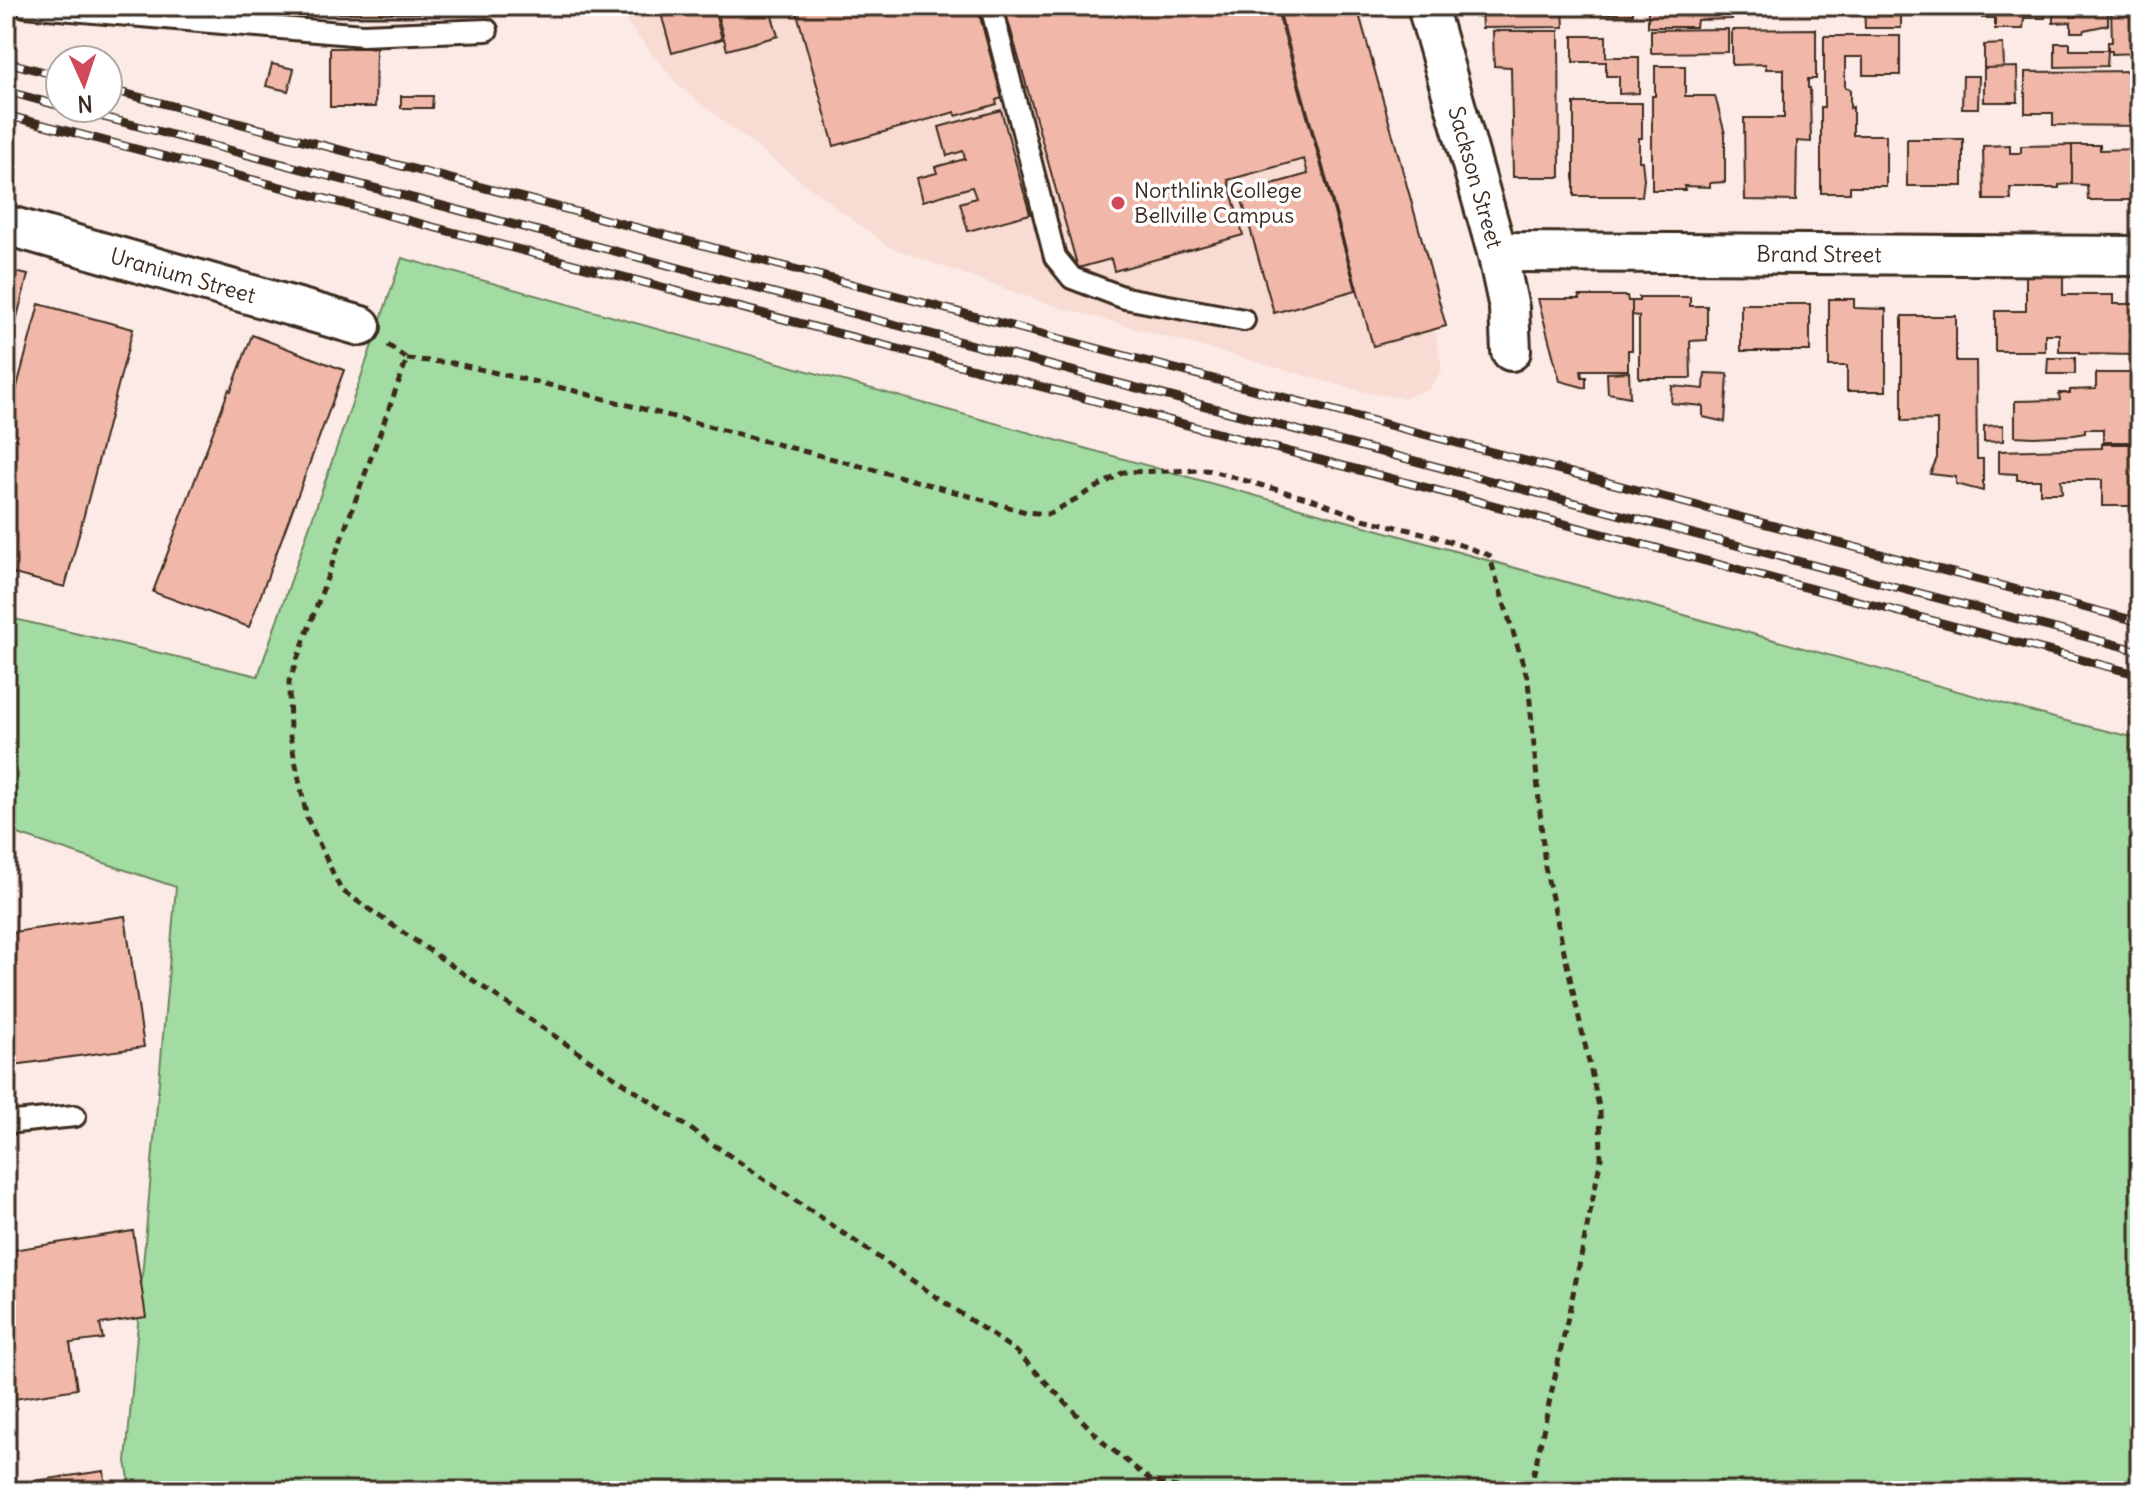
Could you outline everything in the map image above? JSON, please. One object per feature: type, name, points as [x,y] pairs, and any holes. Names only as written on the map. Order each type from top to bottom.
[{"type":"street","name":"Sackson Street","points":[[1427,6],[1497,252],[1509,308],[1511,351]]},
{"type":"street","name":"Uranium Street","points":[[6,225],[361,326]]},
{"type":"street","name":"Brand Street","points":[[1497,252],[2140,256]]},
{"type":"lane","points":[[25,6],[363,35],[487,30]]},
{"type":"lane","points":[[991,6],[1055,257],[1072,278],[1094,288],[1125,298],[1244,320]]},
{"type":"lane","points":[[6,1123],[75,1116]]},
{"type":"path","points":[[361,326],[407,359],[453,363],[571,390],[1026,512],[1049,514],[1124,472],[1208,470],[1489,555],[1528,680],[1545,867],[1600,1111],[1601,1158],[1530,1491]]},
{"type":"path","points":[[407,359],[289,682],[290,736],[307,818],[341,890],[1017,1352],[1104,1443],[1153,1482],[1196,1491]]},
{"type":"shaded area","name":"Northlink College Bellville Campus","points":[[613,6],[1360,6],[1431,307],[1442,370],[1429,389],[1404,398],[1368,393],[1048,304],[889,247],[680,87]]},
{"type":"green space","points":[[402,258],[2058,719],[2140,739],[2140,1491],[131,1491],[126,1461],[176,887],[6,830],[6,617],[258,676]]},
{"type":"building","points":[[287,6],[560,6],[564,13],[287,13]]},
{"type":"building","points":[[659,6],[713,6],[722,39],[672,53]]},
{"type":"building","points":[[715,6],[769,6],[778,36],[727,50]]},
{"type":"building","points":[[795,6],[977,6],[1002,98],[996,100],[997,104],[956,116],[955,112],[834,146]]},
{"type":"building","points":[[1004,6],[1276,6],[1356,290],[1274,313],[1240,193],[1308,174],[1304,159],[1228,180],[1243,235],[1114,271],[1111,259],[1078,268]]},
{"type":"building","points":[[1278,6],[1350,6],[1353,15],[1359,14],[1446,326],[1373,346]]},
{"type":"building","points":[[1481,6],[1547,6],[1547,9],[1563,9],[1564,27],[1482,28]]},
{"type":"building","points":[[1589,6],[1633,6],[1633,14],[1589,14]]},
{"type":"building","points":[[1648,6],[1732,6],[1732,19],[1697,20],[1696,27],[1648,27]]},
{"type":"building","points":[[1864,6],[1901,6],[1901,28],[1865,28]]},
{"type":"building","points":[[1982,6],[2045,6],[2045,18],[2024,18],[2023,29],[1995,29],[1995,18],[1982,18]]},
{"type":"building","points":[[2053,6],[2074,6],[2071,7],[2071,17],[2076,17],[2076,7],[2108,7],[2108,25],[2071,32],[2071,22],[2053,23]]},
{"type":"building","points":[[2111,6],[2140,6],[2140,53],[2112,54],[2108,51],[2108,42],[2112,42]]},
{"type":"building","points":[[1728,29],[1728,52],[1651,53],[1651,30]]},
{"type":"building","points":[[1816,29],[1816,79],[1808,79],[1811,142],[1797,141],[1796,201],[1745,200],[1744,118],[1784,118],[1784,69],[1766,69],[1766,64],[1732,65],[1732,30]]},
{"type":"building","points":[[1493,31],[1559,31],[1560,177],[1513,177],[1511,67],[1494,66]]},
{"type":"building","points":[[1573,36],[1606,36],[1606,57],[1639,57],[1639,93],[1619,94],[1619,76],[1606,76],[1606,62],[1573,62]]},
{"type":"building","points":[[1824,36],[1900,36],[1900,75],[1863,75],[1863,57],[1845,57],[1845,88],[1850,89],[1853,135],[1886,135],[1886,186],[1850,186],[1850,193],[1821,193]]},
{"type":"building","points":[[2055,43],[2070,43],[2070,50],[2108,50],[2107,66],[2055,67]]},
{"type":"building","points":[[2003,44],[2004,68],[1984,68],[1984,45]]},
{"type":"building","points":[[330,48],[376,48],[375,107],[330,107]]},
{"type":"building","points":[[272,64],[294,69],[288,91],[266,86]]},
{"type":"building","points":[[1655,66],[1685,66],[1685,96],[1715,96],[1725,134],[1725,182],[1710,183],[1710,187],[1684,186],[1685,190],[1652,190]]},
{"type":"building","points":[[2017,67],[2018,102],[1984,102],[1984,68]]},
{"type":"building","points":[[2140,71],[2140,126],[2053,125],[2053,113],[2025,113],[2025,72]]},
{"type":"building","points":[[1963,76],[1979,76],[1978,108],[1962,108]]},
{"type":"building","points":[[401,96],[433,96],[432,108],[401,108]]},
{"type":"building","points":[[1574,103],[1642,103],[1639,161],[1642,161],[1644,179],[1642,196],[1574,196]]},
{"type":"building","points":[[1001,110],[1030,214],[968,231],[960,203],[976,198],[972,187],[923,201],[917,178],[937,173],[935,167],[965,159],[963,151],[947,156],[939,127]]},
{"type":"building","points":[[1907,139],[1963,139],[1963,186],[1907,186]]},
{"type":"building","points":[[2010,145],[2010,153],[2021,153],[2021,146],[2072,145],[2072,184],[2059,185],[2059,188],[2010,188],[2011,200],[1984,200],[1983,146]]},
{"type":"building","points":[[2072,145],[2100,145],[2100,150],[2140,149],[2140,200],[2088,200],[2087,185],[2072,184]]},
{"type":"building","points":[[6,270],[28,275],[6,359]]},
{"type":"building","points":[[2026,274],[2063,274],[2063,295],[2113,295],[2113,304],[2140,304],[2140,355],[2059,352],[2059,334],[2045,334],[2045,351],[1995,351],[1995,311],[2026,311]]},
{"type":"building","points":[[1579,296],[1627,296],[1628,301],[1632,301],[1632,350],[1628,350],[1628,370],[1581,370],[1582,377],[1586,377],[1586,388],[1560,381],[1538,299],[1580,299]]},
{"type":"building","points":[[1639,297],[1690,297],[1690,306],[1707,306],[1707,340],[1690,341],[1691,378],[1639,378],[1639,316],[1632,315],[1632,301],[1639,301]]},
{"type":"building","points":[[1829,299],[1854,299],[1854,308],[1886,309],[1886,391],[1847,391],[1847,366],[1829,366]]},
{"type":"building","points":[[39,304],[133,329],[65,587],[6,572],[6,428]]},
{"type":"building","points":[[1741,304],[1810,304],[1810,351],[1741,351]]},
{"type":"building","points":[[1902,316],[1956,316],[1956,361],[1976,361],[1977,459],[1983,459],[1983,491],[1956,484],[1956,477],[1930,474],[1937,458],[1937,420],[1902,421]]},
{"type":"building","points":[[252,335],[344,370],[249,627],[153,592]]},
{"type":"building","points":[[2048,358],[2075,358],[2075,374],[2047,374]]},
{"type":"building","points":[[1629,372],[1630,397],[1608,393],[1607,373]]},
{"type":"building","points":[[1705,373],[1728,374],[1725,422],[1703,417],[1703,406],[1671,403],[1672,386],[1704,389]]},
{"type":"building","points":[[2096,373],[2140,373],[2140,429],[2131,429],[2132,442],[2103,442],[2103,429],[2085,429],[2085,433],[2074,435],[2015,436],[2015,401],[2060,400],[2059,393],[2096,389]]},
{"type":"building","points":[[2003,425],[2003,441],[1984,442],[1984,426]]},
{"type":"building","points":[[2102,444],[2140,444],[2140,506],[2102,506],[2102,480],[2061,480],[2062,493],[2040,493],[2040,480],[2017,480],[2017,474],[1999,473],[1999,451],[2102,448]]},
{"type":"building","points":[[125,916],[144,1047],[6,1066],[6,933]]},
{"type":"building","points":[[133,1231],[146,1317],[100,1324],[103,1339],[70,1343],[77,1389],[8,1400],[13,1432],[6,1433],[6,1251]]},
{"type":"building","points":[[104,1471],[106,1491],[6,1491],[6,1485]]},
{"type":"railway","points":[[6,62],[44,72]]},
{"type":"railway","points":[[6,91],[44,102]]},
{"type":"railway","points":[[124,93],[2140,622]]},
{"type":"railway","points":[[6,115],[2140,675]]},
{"type":"railway","points":[[124,122],[2140,651]]},
{"type":"place","name":"Northlink College Bellville Campus","points":[[1118,203]]}]
